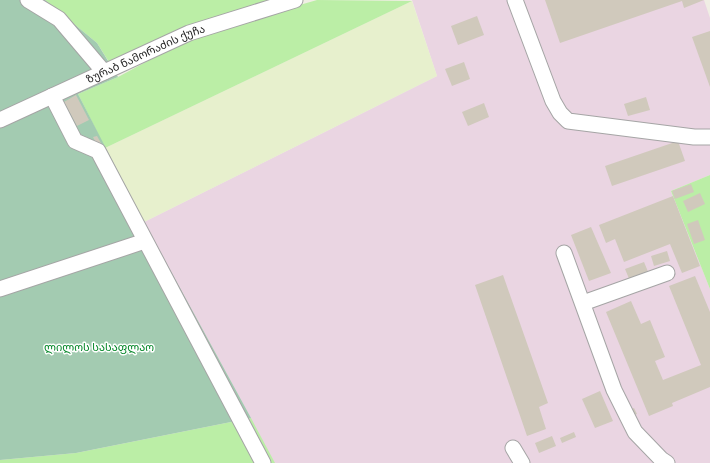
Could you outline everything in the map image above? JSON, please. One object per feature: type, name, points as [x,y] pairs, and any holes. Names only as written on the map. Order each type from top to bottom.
[{"type":"street","points":[[28,0],[60,19],[104,72]]},
{"type":"street","name":"ზურაბ ნამორაძის ქუჩა","points":[[0,120],[189,33],[295,0]]},
{"type":"street","points":[[515,0],[553,101],[560,114],[568,121],[694,137],[710,137]]},
{"type":"street","points":[[52,96],[74,140],[98,151],[263,463]]},
{"type":"street","points":[[0,289],[145,241]]},
{"type":"street","points":[[564,253],[614,390],[635,432],[661,459],[667,463]]},
{"type":"street","points":[[583,303],[667,273]]},
{"type":"street","points":[[513,448],[522,463]]},
{"type":"shaded area","points":[[412,0],[704,0],[710,18],[710,175],[671,191],[710,289],[710,463],[274,463],[144,222],[437,76]]},
{"type":"green space","name":"ლილოს სასაფლაო","points":[[0,0],[45,0],[97,43],[118,77],[78,94],[144,222],[251,418],[76,453],[0,460]]},
{"type":"green space","points":[[45,0],[279,0],[109,62],[97,43]]},
{"type":"green space","points":[[317,0],[412,1],[105,148],[78,94],[118,77],[196,35]]},
{"type":"green space","points":[[412,1],[437,76],[144,222],[105,148]]},
{"type":"green space","points":[[710,175],[710,289],[671,191]]},
{"type":"green space","points":[[251,418],[275,463],[0,463],[0,460],[76,453]]},
{"type":"building","points":[[545,0],[704,0],[684,8],[682,1],[560,43]]},
{"type":"building","points":[[477,16],[484,35],[458,45],[451,26]]},
{"type":"building","points":[[710,31],[710,87],[692,37]]},
{"type":"building","points":[[464,62],[470,79],[452,86],[445,69]]},
{"type":"building","points":[[76,95],[89,120],[77,126],[64,102]]},
{"type":"building","points":[[646,97],[650,110],[628,116],[624,104]]},
{"type":"building","points":[[484,103],[489,117],[468,126],[462,112]]},
{"type":"building","points":[[97,136],[102,145],[98,147],[93,137]]},
{"type":"building","points":[[678,141],[685,161],[612,186],[605,166]]},
{"type":"building","points":[[691,184],[694,192],[675,199],[672,191]]},
{"type":"building","points":[[700,193],[705,204],[688,212],[683,201]]},
{"type":"building","points":[[673,196],[700,266],[682,273],[670,244],[624,262],[615,239],[606,243],[599,225]]},
{"type":"building","points":[[698,220],[705,240],[694,244],[687,224]]},
{"type":"building","points":[[591,227],[611,273],[589,281],[571,235]]},
{"type":"building","points":[[667,251],[670,261],[654,266],[651,256]]},
{"type":"building","points":[[644,262],[649,274],[630,281],[625,269]]},
{"type":"building","points":[[503,275],[548,403],[539,407],[546,429],[527,436],[475,285]]},
{"type":"building","points":[[695,276],[710,312],[710,387],[672,403],[673,406],[649,416],[606,312],[631,301],[641,324],[650,320],[665,357],[655,361],[663,380],[701,365],[669,286]]},
{"type":"building","points":[[600,391],[613,421],[595,428],[582,399]]},
{"type":"building","points":[[634,408],[637,414],[630,417],[627,411]]},
{"type":"building","points":[[574,432],[576,437],[562,443],[560,438]]},
{"type":"building","points":[[552,436],[556,446],[539,453],[535,443]]}]
